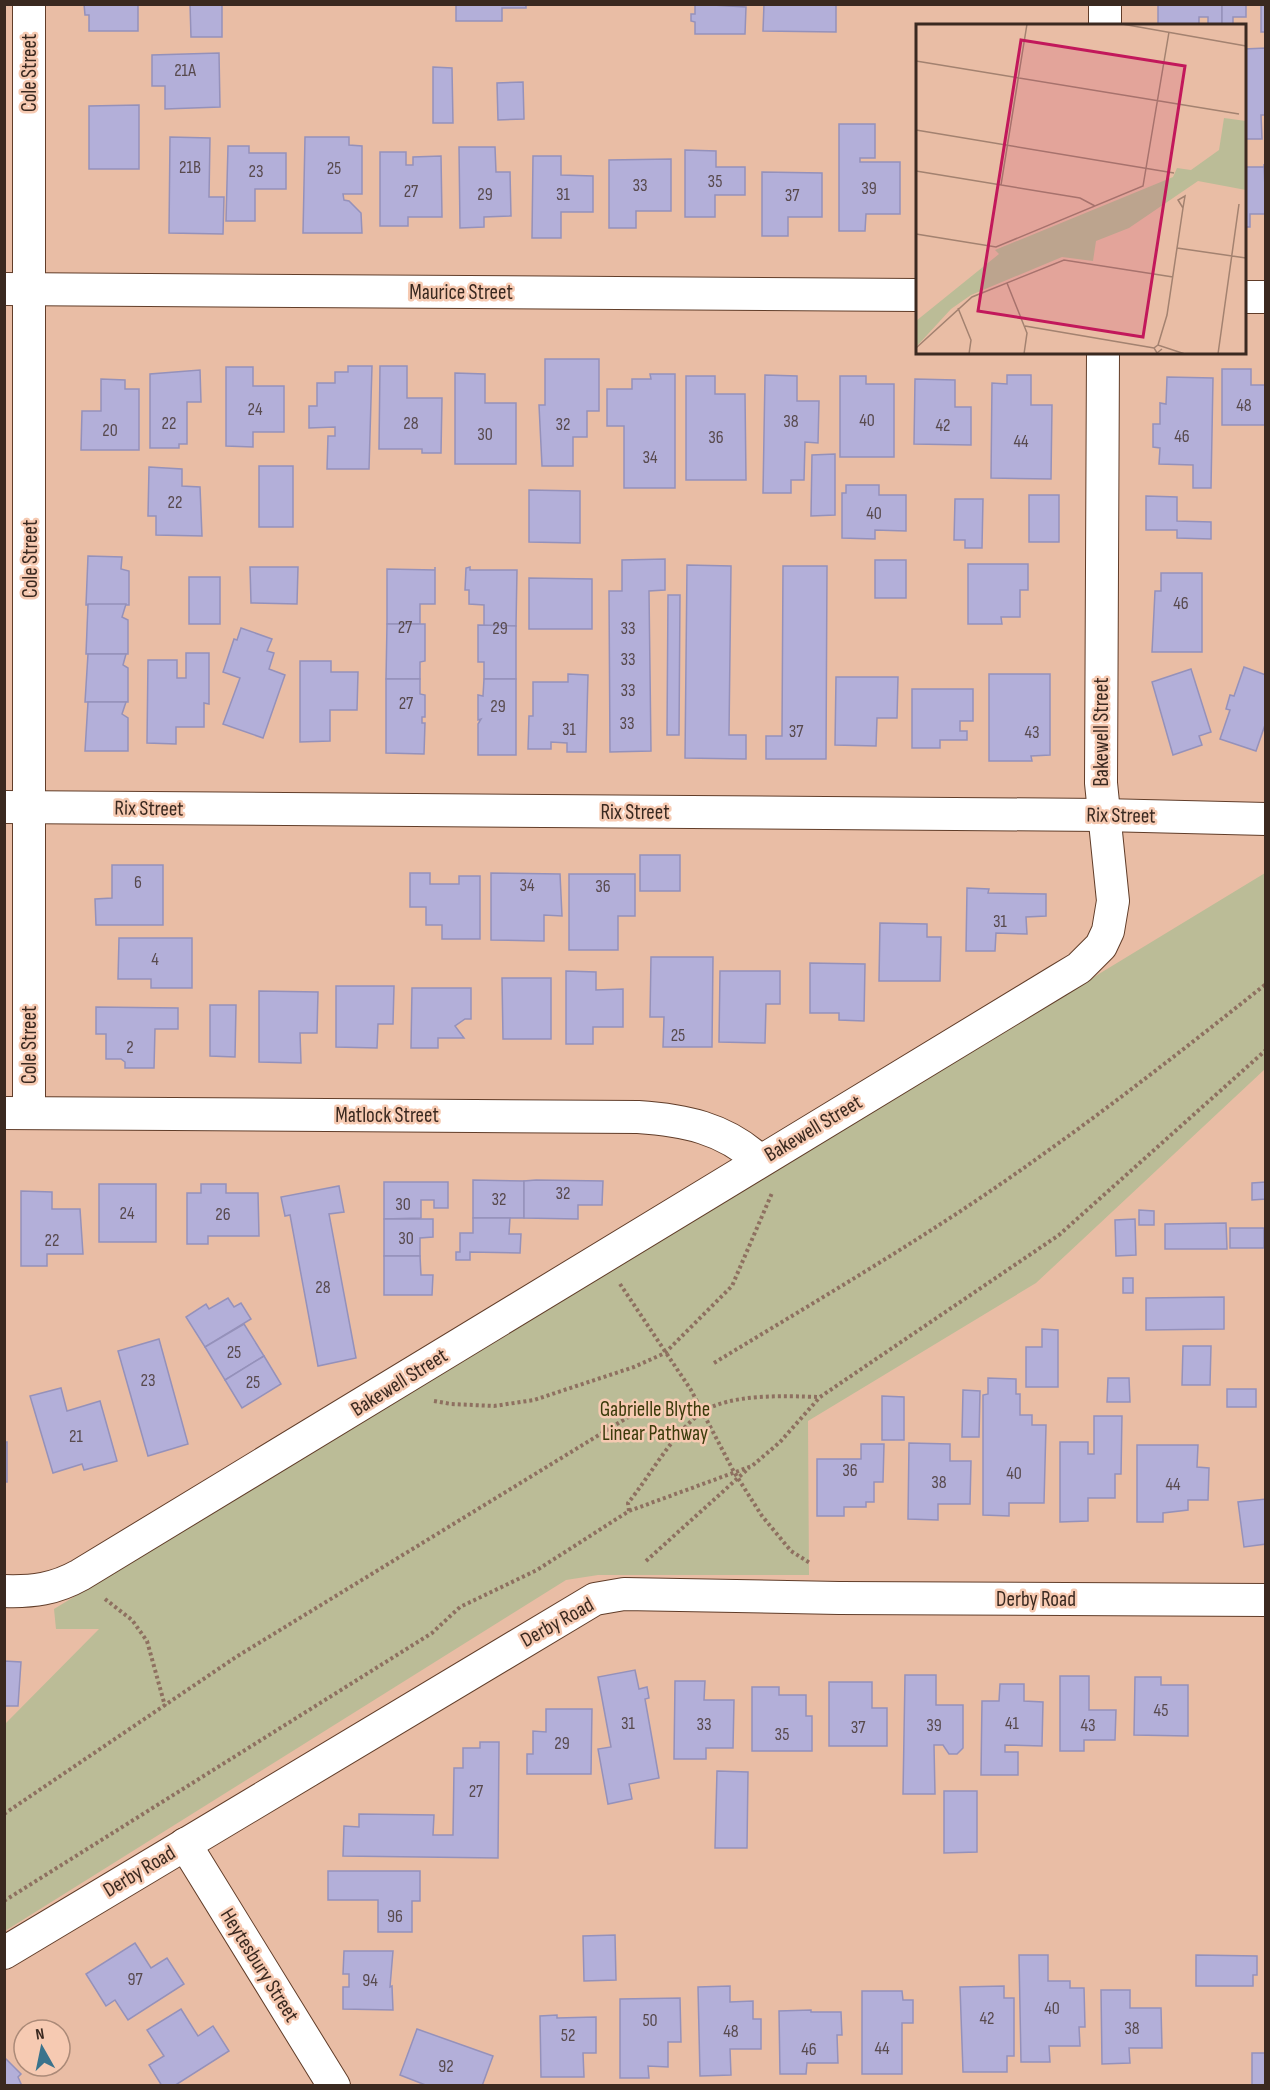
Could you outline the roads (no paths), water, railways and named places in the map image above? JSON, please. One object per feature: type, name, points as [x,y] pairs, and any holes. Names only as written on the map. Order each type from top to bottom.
[{"type":"street","name":"Cole Street","points":[[17,1113],[17,290],[29,4]]},
{"type":"street","points":[[1105,4],[1105,24]]},
{"type":"street","name":"Maurice Street","points":[[17,290],[916,295]]},
{"type":"street","points":[[1246,297],[1266,297]]},
{"type":"street","name":"Bakewell Street","points":[[4,1591],[40,1591],[62,1585],[80,1575],[390,1388],[790,1141],[1079,968],[1096,954],[1108,931],[1113,901],[1101,783],[1103,354]]},
{"type":"street","name":"Rix Street","points":[[18,807],[1104,815],[1266,819]]},
{"type":"street","name":"Matlock Street","points":[[17,1113],[638,1117],[676,1121],[714,1130],[739,1144],[759,1160]]},
{"type":"street","name":"Derby Road","points":[[4,1953],[581,1606],[608,1596],[630,1594],[839,1598],[1266,1600]]},
{"type":"street","name":"Heytesbury Street","points":[[185,1844],[334,2085]]},
{"type":"park label","name":"Gabrielle Blythe Linear Pathway","points":[[655,1421]]}]
